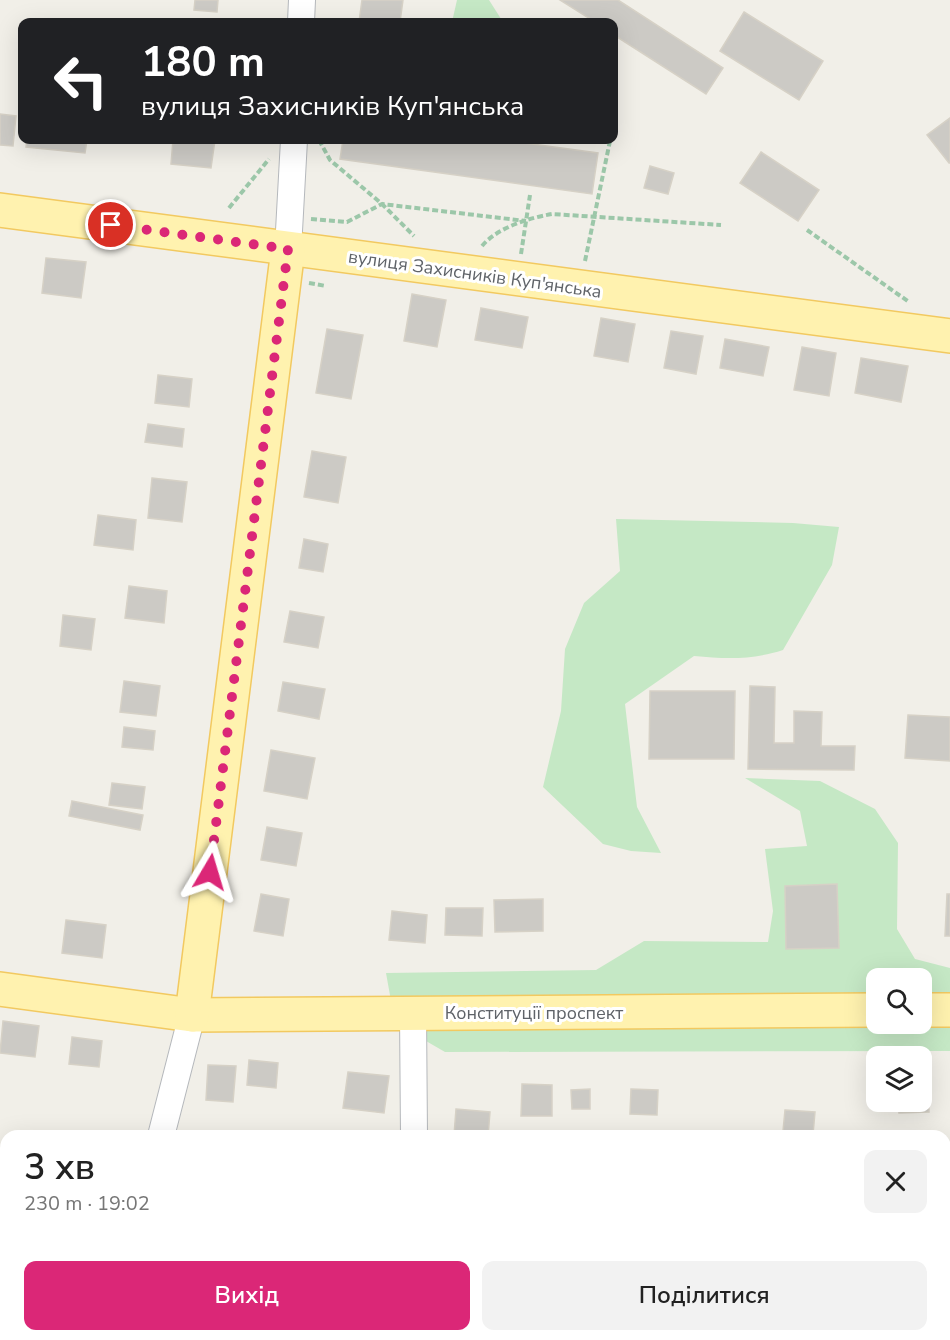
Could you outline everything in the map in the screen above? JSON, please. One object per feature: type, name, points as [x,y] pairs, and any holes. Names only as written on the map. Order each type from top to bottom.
[{"type":"main road","name":"вулиця Захисників Куп'янська","points":[[0,210],[288,233],[950,336]]},
{"type":"main road","points":[[192,1015],[288,233]]},
{"type":"main road","name":"Конституції проспект","points":[[0,989],[192,1015],[866,1010]]},
{"type":"main road","points":[[932,1010],[950,1010]]},
{"type":"street","points":[[301,18],[302,0]]},
{"type":"street","points":[[288,233],[294,144]]},
{"type":"street","points":[[413,1013],[414,1130]]},
{"type":"street","points":[[163,1130],[192,1015]]},
{"type":"path","points":[[320,144],[330,160],[382,204],[420,242]]},
{"type":"path","points":[[584,267],[609,144]]},
{"type":"path","points":[[229,208],[271,157]]},
{"type":"path","points":[[510,256],[520,258],[530,195]]},
{"type":"path","points":[[288,233],[346,222],[382,204],[526,221]]},
{"type":"path","points":[[488,253],[478,251],[490,237],[526,221],[552,214],[721,225]]},
{"type":"path","points":[[807,230],[918,308]]},
{"type":"green space","points":[[457,0],[489,0],[500,18],[453,18]]},
{"type":"green space","points":[[616,519],[793,523],[839,527],[832,565],[783,650],[761,656],[739,658],[694,656],[625,704],[637,807],[661,853],[631,851],[603,844],[543,787],[561,711],[565,649],[584,603],[620,571]]},
{"type":"green space","points":[[745,778],[820,781],[875,809],[898,843],[897,929],[915,959],[950,968],[950,1051],[932,1051],[932,1046],[866,1046],[866,1051],[445,1052],[395,1023],[386,973],[596,970],[644,941],[768,942],[773,911],[765,849],[807,846],[800,811]]},
{"type":"building","points":[[195,0],[218,0],[217,12],[194,10]]},
{"type":"building","points":[[362,0],[403,0],[401,18],[360,18]]},
{"type":"building","points":[[560,0],[618,0],[723,68],[706,94],[618,38],[618,18],[589,18]]},
{"type":"building","points":[[744,12],[823,61],[799,100],[720,51]]},
{"type":"building","points":[[0,114],[16,116],[13,146],[0,145]]},
{"type":"building","points":[[950,118],[950,163],[949,163],[927,135]]},
{"type":"building","points":[[26,144],[86,144],[85,153],[26,147]]},
{"type":"building","points":[[173,144],[214,144],[211,168],[171,164]]},
{"type":"building","points":[[342,144],[532,144],[598,153],[592,194],[340,159]]},
{"type":"building","points":[[761,152],[819,190],[798,221],[740,183]]},
{"type":"building","points":[[650,166],[674,173],[668,194],[644,188]]},
{"type":"building","points":[[46,258],[86,262],[81,298],[42,293]]},
{"type":"building","points":[[412,294],[446,300],[437,347],[404,341]]},
{"type":"building","points":[[481,308],[528,317],[522,348],[475,340]]},
{"type":"building","points":[[601,318],[635,324],[628,362],[594,356]]},
{"type":"building","points":[[327,329],[363,335],[351,399],[316,393]]},
{"type":"building","points":[[671,331],[703,336],[696,374],[664,368]]},
{"type":"building","points":[[725,339],[769,347],[763,376],[720,368]]},
{"type":"building","points":[[802,347],[836,353],[829,396],[794,390]]},
{"type":"building","points":[[861,358],[908,366],[901,402],[855,393]]},
{"type":"building","points":[[158,375],[192,379],[189,407],[155,403]]},
{"type":"building","points":[[148,424],[184,429],[182,447],[145,442]]},
{"type":"building","points":[[312,451],[346,457],[338,503],[304,497]]},
{"type":"building","points":[[152,478],[187,482],[182,522],[148,518]]},
{"type":"building","points":[[98,515],[136,520],[133,550],[94,545]]},
{"type":"building","points":[[304,539],[328,544],[323,572],[299,568]]},
{"type":"building","points":[[129,586],[167,591],[164,623],[125,618]]},
{"type":"building","points":[[290,611],[324,617],[318,648],[284,642]]},
{"type":"building","points":[[63,615],[95,619],[91,650],[60,646]]},
{"type":"building","points":[[124,681],[160,686],[156,716],[120,712]]},
{"type":"building","points":[[283,682],[325,689],[319,719],[278,711]]},
{"type":"building","points":[[750,686],[775,687],[774,743],[794,743],[794,711],[822,712],[821,746],[855,746],[854,770],[748,769]]},
{"type":"building","points":[[650,691],[735,691],[734,759],[649,759]]},
{"type":"building","points":[[908,715],[950,717],[950,761],[905,758]]},
{"type":"building","points":[[124,727],[155,731],[153,750],[122,747]]},
{"type":"building","points":[[271,750],[315,758],[307,799],[264,791]]},
{"type":"building","points":[[112,783],[145,787],[142,809],[109,805]]},
{"type":"building","points":[[72,801],[143,815],[140,830],[69,816]]},
{"type":"building","points":[[267,827],[302,833],[296,866],[261,860]]},
{"type":"building","points":[[837,884],[839,948],[786,949],[785,886]]},
{"type":"building","points":[[261,894],[289,899],[283,936],[254,931]]},
{"type":"building","points":[[947,894],[950,894],[950,936],[945,936]]},
{"type":"building","points":[[543,899],[543,931],[495,932],[494,900]]},
{"type":"building","points":[[446,908],[483,908],[482,936],[445,935]]},
{"type":"building","points":[[392,911],[427,915],[425,943],[389,940]]},
{"type":"building","points":[[66,920],[106,925],[102,958],[62,953]]},
{"type":"building","points":[[3,1021],[39,1026],[35,1057],[0,1053]]},
{"type":"building","points":[[72,1037],[102,1041],[99,1067],[69,1064]]},
{"type":"building","points":[[249,1060],[278,1063],[276,1088],[247,1085]]},
{"type":"building","points":[[208,1065],[236,1066],[233,1102],[206,1100]]},
{"type":"building","points":[[348,1072],[389,1076],[384,1113],[343,1108]]},
{"type":"building","points":[[522,1084],[552,1085],[552,1116],[521,1116]]},
{"type":"building","points":[[590,1089],[590,1109],[572,1109],[571,1090]]},
{"type":"building","points":[[631,1089],[658,1090],[657,1115],[630,1114]]},
{"type":"building","points":[[456,1109],[490,1112],[488,1130],[454,1130]]},
{"type":"building","points":[[785,1110],[815,1112],[813,1130],[783,1130]]},
{"type":"route","points":[[111,225],[288,249],[210,872]]}]
